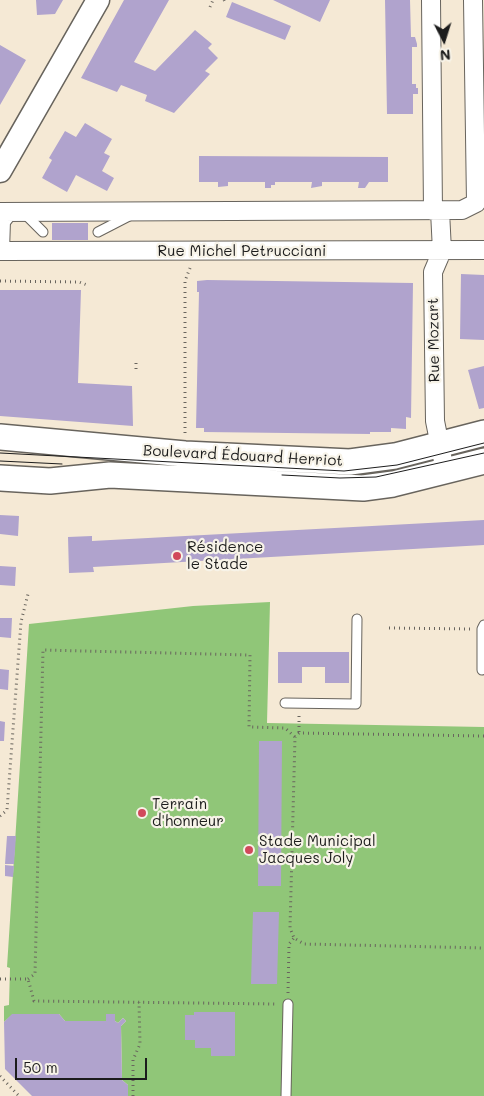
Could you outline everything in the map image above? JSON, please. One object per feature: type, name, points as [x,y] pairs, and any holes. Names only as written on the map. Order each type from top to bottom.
[{"type":"main road","name":"Boulevard Édouard Herriot","points":[[0,437],[185,454],[350,462],[395,456],[484,433]]},
{"type":"main road","name":"Boulevard Édouard Herriot","points":[[0,478],[50,481],[110,475],[362,488],[393,484],[483,463]]},
{"type":"street","points":[[0,171],[98,0]]},
{"type":"street","name":"Rue Mozart","points":[[431,0],[437,211],[442,251],[433,272],[435,421],[445,471]]},
{"type":"street","points":[[0,250],[1,222],[11,212],[437,211],[462,210],[476,203],[474,0]]},
{"type":"street","name":"Rue Michel Petrucciani","points":[[0,250],[484,250]]},
{"type":"lane","points":[[11,212],[43,232]]},
{"type":"lane","points":[[98,232],[136,212]]},
{"type":"lane","points":[[285,703],[356,704],[357,619]]},
{"type":"lane","points":[[482,670],[483,627]]},
{"type":"lane","points":[[286,1096],[288,1004]]},
{"type":"path","points":[[210,7],[214,0]]},
{"type":"path","points":[[185,454],[185,281],[195,251]]},
{"type":"path","points":[[0,281],[79,282],[87,285]]},
{"type":"path","points":[[136,363],[136,370]]},
{"type":"path","points":[[0,816],[7,810],[21,622],[28,594]]},
{"type":"path","points":[[389,628],[483,627]]},
{"type":"path","points":[[0,979],[28,979],[35,974],[43,650],[250,655],[249,727],[285,728],[295,737]]},
{"type":"path","points":[[484,736],[299,733],[295,737],[290,928],[294,938],[304,944],[484,948]]},
{"type":"path","points":[[28,979],[34,1001],[288,1004],[289,944],[294,938]]},
{"type":"path","points":[[133,1096],[133,1060],[140,1044],[139,1002]]},
{"type":"path","points":[[0,1076],[19,1096]]},
{"type":"green space","name":"Stade Municipal Jacques Joly","points":[[270,602],[267,723],[484,727],[484,1096],[128,1096],[128,1085],[122,1080],[121,1026],[126,1021],[123,1018],[118,1023],[115,1021],[115,1014],[106,1014],[106,1021],[65,1021],[59,1014],[13,1014],[4,1022],[4,1006],[9,1005],[10,968],[7,967],[29,624],[193,606]]},
{"type":"building","points":[[36,0],[63,0],[55,14],[37,15]]},
{"type":"building","points":[[124,0],[169,0],[134,62],[155,71],[195,30],[212,44],[208,48],[218,58],[205,71],[210,74],[174,113],[145,101],[147,95],[121,85],[117,92],[81,78]]},
{"type":"building","points":[[273,0],[330,0],[320,22]]},
{"type":"building","points":[[385,0],[410,0],[411,37],[415,37],[417,44],[417,47],[412,47],[412,84],[416,84],[416,88],[418,88],[418,94],[413,94],[413,114],[387,114]]},
{"type":"building","points":[[232,2],[291,26],[285,40],[226,17]]},
{"type":"building","points":[[0,45],[26,60],[0,105]]},
{"type":"building","points":[[85,123],[112,139],[104,153],[110,156],[102,171],[114,178],[107,191],[76,175],[67,192],[42,178],[52,160],[49,158],[65,131],[76,137]]},
{"type":"building","points":[[199,156],[388,157],[388,182],[369,182],[365,188],[358,188],[359,182],[322,182],[322,186],[311,188],[312,182],[275,182],[275,185],[271,185],[271,188],[265,188],[265,182],[228,182],[228,186],[218,187],[218,182],[199,182]]},
{"type":"building","points":[[52,223],[88,223],[88,240],[52,240]]},
{"type":"building","points":[[461,274],[484,275],[484,340],[460,339]]},
{"type":"building","points":[[197,281],[413,283],[411,418],[406,417],[406,429],[391,428],[391,432],[370,432],[370,434],[204,432],[204,428],[196,428],[199,292],[197,292]]},
{"type":"building","points":[[0,290],[81,290],[78,383],[132,386],[133,426],[0,416]]},
{"type":"building","points":[[484,366],[484,408],[479,409],[468,370]]},
{"type":"building","points":[[0,515],[19,516],[18,536],[0,534]]},
{"type":"building","name":"Résidence le Stade","points":[[484,520],[484,545],[93,567],[94,572],[69,573],[68,537],[92,536],[92,541]]},
{"type":"building","points":[[0,566],[16,567],[15,586],[0,585]]},
{"type":"building","points":[[0,618],[12,618],[11,638],[0,637]]},
{"type":"building","points":[[278,652],[349,652],[349,683],[325,683],[325,667],[302,667],[302,683],[278,683]]},
{"type":"building","points":[[0,669],[9,670],[8,690],[0,689]]},
{"type":"building","points":[[0,721],[5,722],[4,741],[0,741]]},
{"type":"building","points":[[259,741],[282,741],[281,886],[258,886]]},
{"type":"building","points":[[7,836],[16,836],[14,864],[5,864]]},
{"type":"building","points":[[5,865],[14,866],[13,877],[5,876]]},
{"type":"building","points":[[253,912],[279,912],[277,984],[251,984]]},
{"type":"building","points":[[194,1012],[235,1012],[235,1056],[211,1056],[211,1048],[195,1048],[195,1040],[185,1040],[185,1015],[194,1015]]},
{"type":"building","points":[[12,1014],[59,1014],[65,1021],[106,1021],[106,1014],[115,1014],[115,1021],[118,1023],[123,1018],[126,1021],[121,1026],[122,1080],[128,1085],[128,1096],[32,1096],[5,1069],[4,1022]]},
{"type":"tram line","points":[[0,453],[344,471],[397,465],[484,443]]},
{"type":"tram line","points":[[282,475],[340,478],[376,477],[484,453]]},
{"type":"tram line","points":[[0,461],[62,464]]},
{"type":"place","name":"Résidence le Stade","points":[[177,556]]},
{"type":"place","name":"Terrain d'honneur","points":[[142,813]]},
{"type":"place","name":"Stade Municipal Jacques Joly","points":[[249,850]]}]
